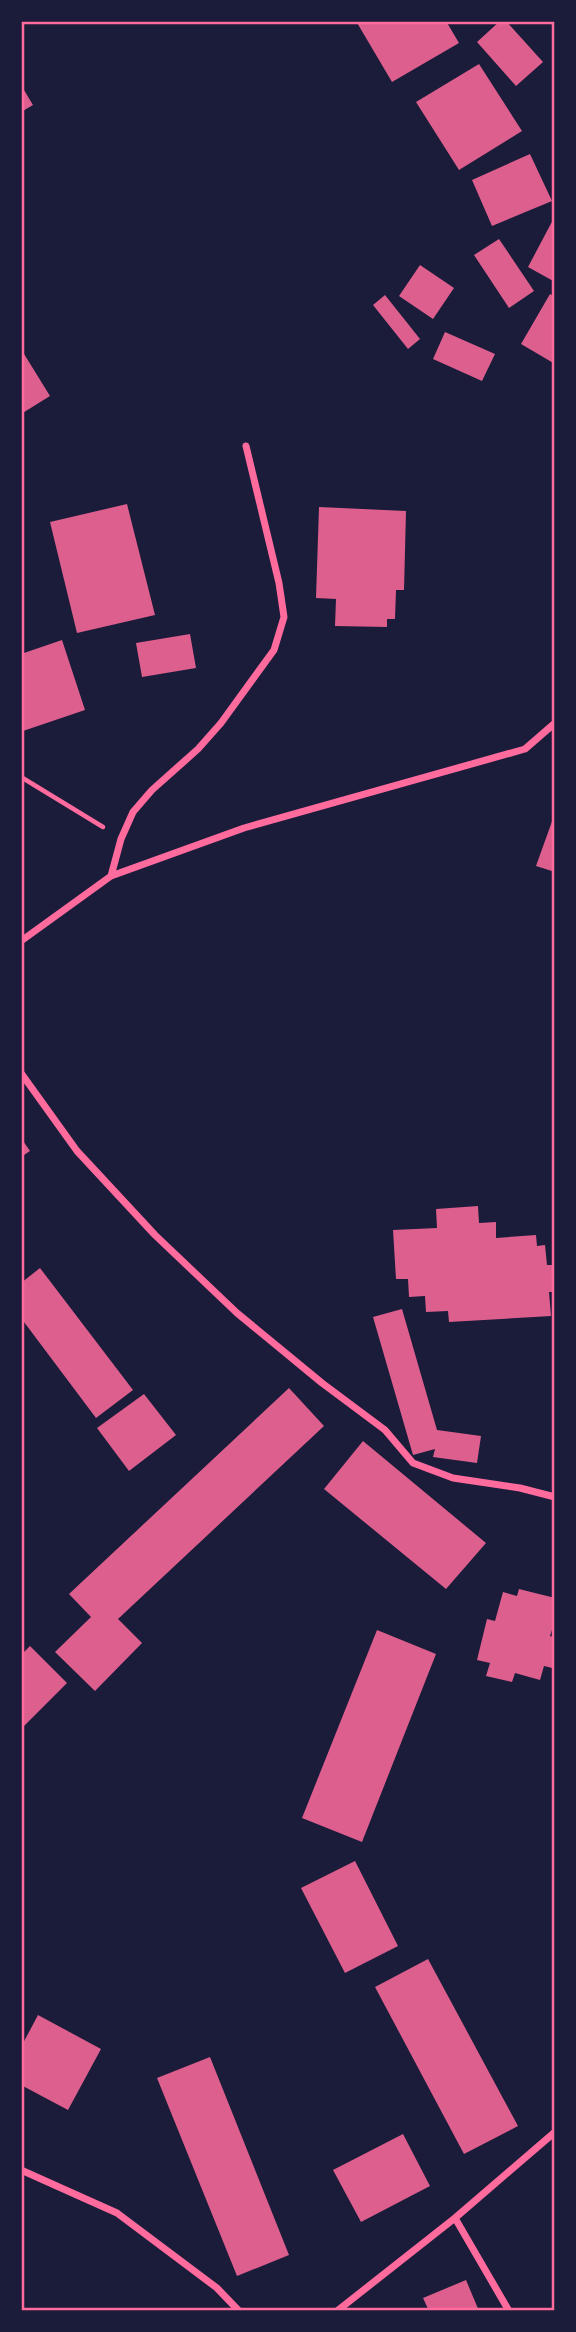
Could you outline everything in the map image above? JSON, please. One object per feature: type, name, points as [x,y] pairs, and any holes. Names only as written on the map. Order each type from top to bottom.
[{"type":"street","points":[[111,876],[121,839],[133,813],[152,790],[198,749],[221,723],[274,650],[284,617],[279,583],[246,446]]},
{"type":"street","points":[[21,941],[111,876],[244,828],[525,750],[555,723]]},
{"type":"street","points":[[21,1073],[77,1151],[155,1235],[237,1313],[385,1430],[413,1463],[453,1478],[555,1497]]},
{"type":"street","points":[[337,2311],[455,2218],[555,2132]]},
{"type":"street","points":[[21,2170],[117,2213],[217,2288],[239,2311]]},
{"type":"street","points":[[455,2218],[509,2311]]},
{"type":"path","points":[[21,777],[121,839]]},
{"type":"building","points":[[356,21],[446,21],[459,43],[392,82]]},
{"type":"building","points":[[500,21],[506,21],[543,62],[516,86],[477,42]]},
{"type":"building","points":[[479,64],[522,131],[459,170],[416,102]]},
{"type":"building","points":[[21,85],[33,105],[21,112]]},
{"type":"building","points":[[530,154],[552,201],[492,226],[472,180]]},
{"type":"building","points":[[555,216],[555,282],[528,267]]},
{"type":"building","points":[[499,239],[534,291],[509,308],[474,255]]},
{"type":"building","points":[[420,265],[454,288],[433,319],[399,296]]},
{"type":"building","points":[[550,294],[555,297],[555,364],[521,344]]},
{"type":"building","points":[[385,295],[420,339],[408,349],[373,305]]},
{"type":"building","points":[[445,332],[495,354],[482,381],[433,359]]},
{"type":"building","points":[[21,349],[50,396],[21,414]]},
{"type":"building","points":[[127,504],[155,615],[77,633],[50,522]]},
{"type":"building","points":[[319,507],[406,511],[404,590],[396,590],[395,619],[387,619],[387,627],[335,626],[336,599],[316,598]]},
{"type":"building","points":[[190,634],[196,668],[142,677],[136,643]]},
{"type":"building","points":[[62,640],[85,710],[23,731],[21,654]]},
{"type":"building","points":[[555,813],[555,872],[536,866]]},
{"type":"building","points":[[21,1138],[30,1151],[21,1157]]},
{"type":"building","points":[[478,1206],[479,1223],[496,1222],[496,1238],[536,1235],[537,1246],[545,1245],[547,1265],[555,1265],[555,1292],[549,1292],[551,1316],[449,1322],[448,1311],[426,1312],[425,1296],[409,1297],[408,1279],[396,1279],[393,1230],[437,1228],[436,1209]]},
{"type":"building","points":[[40,1268],[133,1390],[96,1418],[21,1318],[21,1283]]},
{"type":"building","points":[[402,1309],[437,1430],[481,1436],[477,1463],[433,1457],[435,1449],[413,1455],[373,1317]]},
{"type":"building","points":[[289,1388],[324,1426],[118,1619],[142,1643],[95,1691],[55,1652],[91,1617],[69,1594]]},
{"type":"building","points":[[144,1394],[176,1435],[129,1471],[97,1428]]},
{"type":"building","points":[[363,1441],[486,1543],[446,1589],[324,1489]]},
{"type":"building","points":[[519,1589],[555,1598],[555,1620],[550,1636],[555,1638],[555,1655],[552,1668],[544,1666],[540,1680],[515,1673],[512,1682],[486,1676],[490,1663],[477,1660],[487,1619],[495,1621],[503,1592],[517,1596]]},
{"type":"building","points":[[377,1630],[436,1654],[362,1842],[302,1818]]},
{"type":"building","points":[[30,1646],[67,1683],[21,1729],[21,1655]]},
{"type":"building","points":[[355,1861],[398,1946],[345,1973],[301,1888]]},
{"type":"building","points":[[428,1959],[518,2126],[464,2154],[375,1987]]},
{"type":"building","points":[[38,2015],[101,2049],[68,2110],[21,2085],[21,2047]]},
{"type":"building","points":[[210,2057],[289,2255],[237,2276],[157,2078]]},
{"type":"building","points":[[403,2134],[430,2186],[361,2222],[333,2170]]},
{"type":"building","points":[[466,2280],[479,2311],[429,2311],[423,2298]]}]
